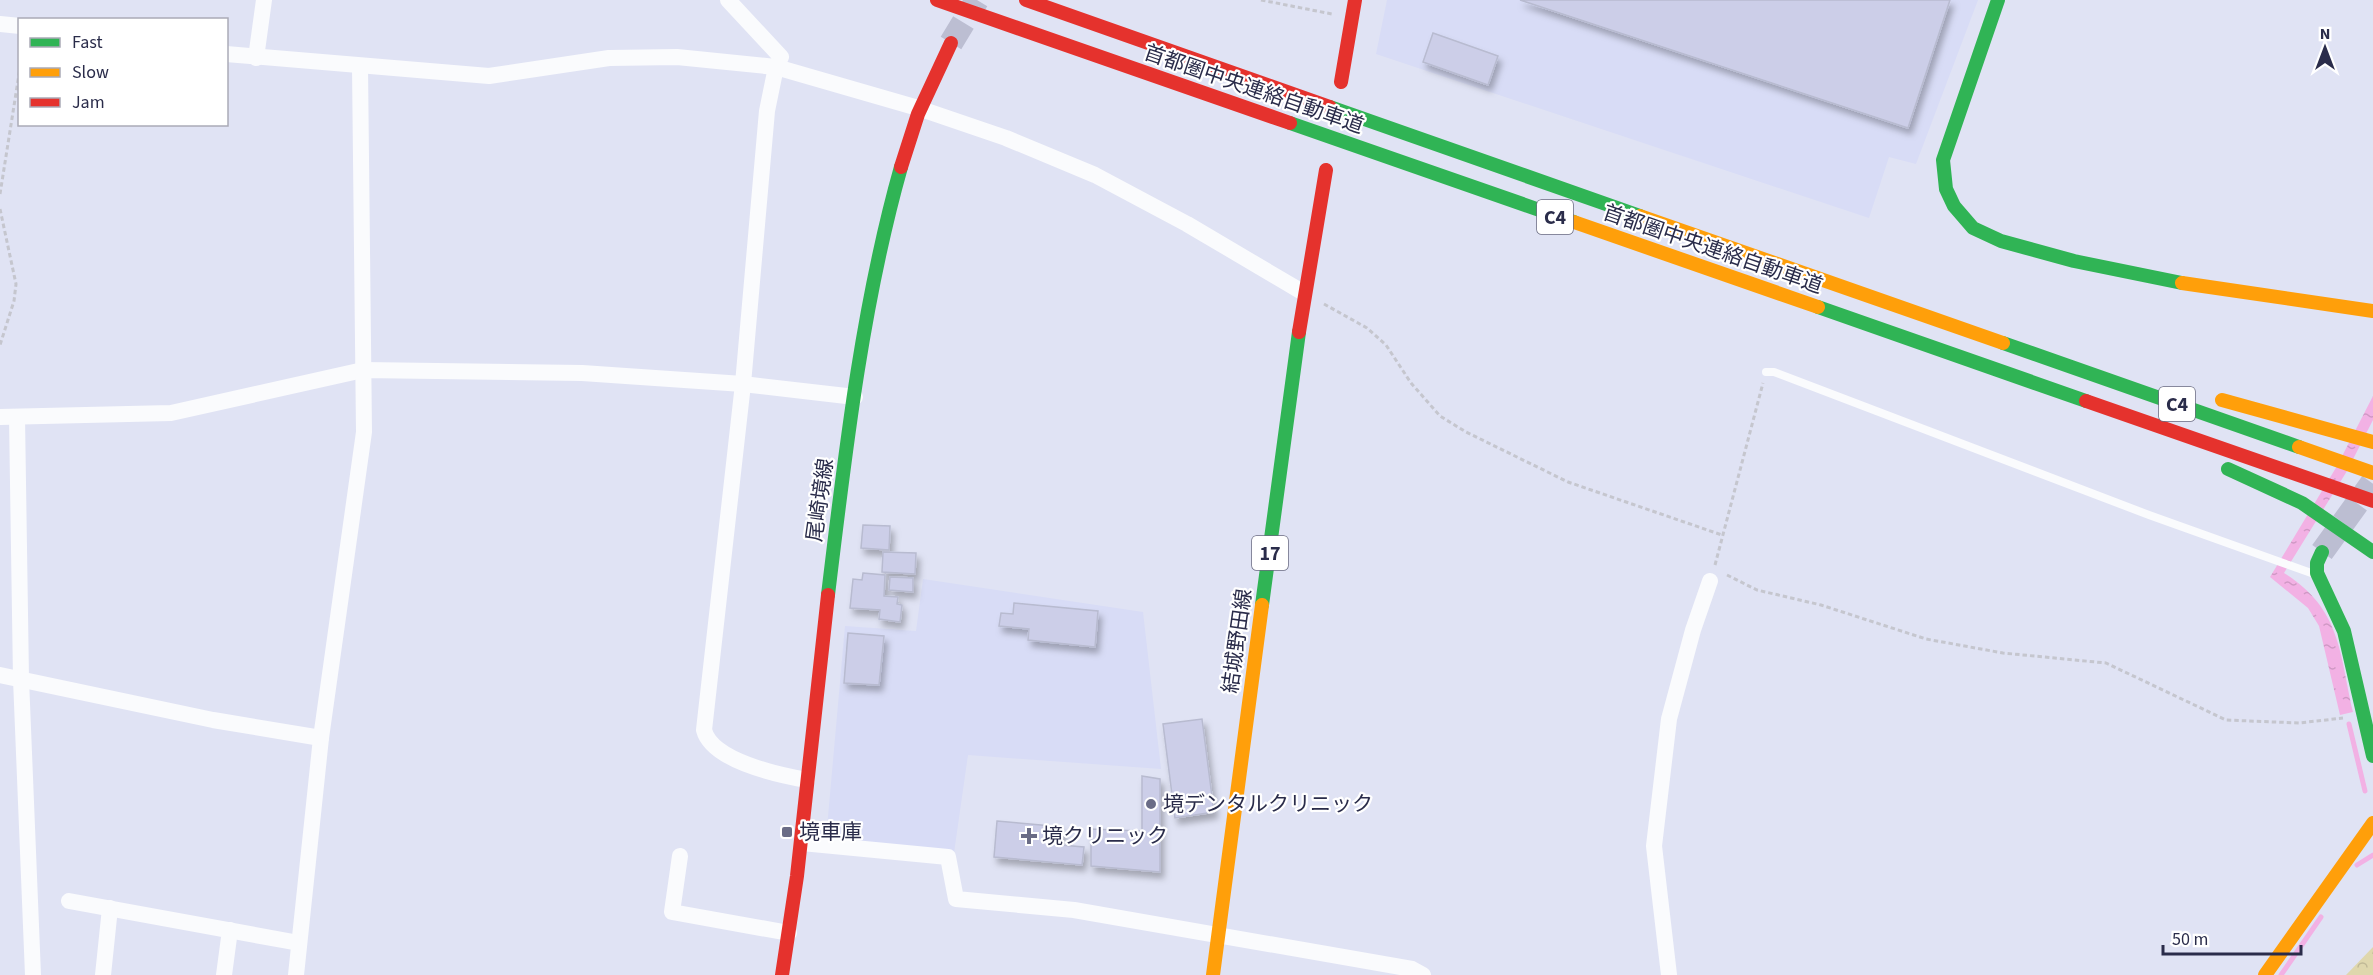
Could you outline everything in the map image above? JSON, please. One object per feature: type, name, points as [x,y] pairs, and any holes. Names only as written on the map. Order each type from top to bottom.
[{"type":"main road","name":"首都圏中央連絡自動車道","points":[[937,0],[2373,501]]},
{"type":"main road","name":"首都圏中央連絡自動車道","points":[[1026,0],[2373,473]]},
{"type":"main road","points":[[1341,82],[1355,0]]},
{"type":"main road","points":[[1998,0],[1943,160],[1943,174],[1949,199],[1965,221],[1987,236],[2066,260],[2152,278],[2373,311]]},
{"type":"main road","name":"尾崎境線","points":[[782,975],[802,843],[807,780],[855,397],[888,213],[918,108],[951,43]]},
{"type":"main road","name":"結城野田線","points":[[1213,975],[1304,293],[1326,170]]},
{"type":"main road","points":[[1982,335],[2166,385]]},
{"type":"main road","points":[[2212,398],[2373,442]]},
{"type":"main road","points":[[2174,432],[2206,459],[2302,503],[2373,552]]},
{"type":"main road","points":[[2322,552],[2315,565],[2317,575],[2335,608],[2344,633],[2373,756]]},
{"type":"main road","points":[[2265,975],[2373,823]]},
{"type":"street","points":[[256,58],[264,0]]},
{"type":"street","points":[[728,0],[781,57],[776,67],[765,135],[744,384],[704,730],[706,738],[723,754],[782,775],[807,780]]},
{"type":"street","points":[[0,24],[18,26]]},
{"type":"street","points":[[228,54],[489,76],[609,58],[677,57],[776,67],[918,108],[1006,138],[1095,175],[1187,224],[1304,293]]},
{"type":"street","points":[[296,975],[321,738],[363,432],[360,67]]},
{"type":"street","points":[[0,417],[171,413],[363,370],[582,373],[744,384],[855,397]]},
{"type":"street","points":[[17,417],[21,680],[33,975]]},
{"type":"street","points":[[1669,975],[1654,846],[1669,719],[1693,630],[1718,578]]},
{"type":"street","points":[[0,675],[213,720],[321,738]]},
{"type":"street","points":[[802,843],[948,857],[956,899],[1074,910],[1218,937],[1332,954],[1412,969],[1423,975]]},
{"type":"street","points":[[680,856],[672,912],[789,933]]},
{"type":"street","points":[[69,901],[299,943]]},
{"type":"street","points":[[103,975],[110,908]]},
{"type":"street","points":[[224,975],[230,930]]},
{"type":"lane","points":[[1766,372],[1774,372],[2149,515],[2317,575]]},
{"type":"path","points":[[1261,0],[1352,18]]},
{"type":"path","points":[[0,194],[18,81]]},
{"type":"path","points":[[0,210],[16,284],[14,301],[0,345]]},
{"type":"path","points":[[1304,293],[1367,328],[1386,345],[1411,383],[1440,416],[1466,432],[1569,482],[1722,535]]},
{"type":"path","points":[[1766,372],[1722,535],[1718,578],[1821,605],[1926,639],[2003,653],[2106,663],[2226,720],[2299,723],[2363,716]]},
{"type":"shaded area","points":[[1387,0],[1978,0],[1916,164],[1889,157],[1869,218],[1376,54]]},
{"type":"shaded area","points":[[923,579],[1143,612],[1161,769],[968,755],[954,853],[826,839],[845,626],[916,631]]},
{"type":"green space","points":[[2373,947],[2373,975],[2346,975]]},
{"type":"water","points":[[2373,396],[2373,420],[2347,471],[2284,573],[2317,601],[2335,633],[2353,712],[2340,715],[2319,626],[2308,608],[2270,577],[2337,466]]},
{"type":"building","points":[[1520,0],[1950,0],[1908,128]]},
{"type":"building","points":[[1433,33],[1498,56],[1488,85],[1423,62]]},
{"type":"building","points":[[863,525],[890,526],[889,550],[861,548]]},
{"type":"building","points":[[883,552],[916,553],[915,574],[882,572]]},
{"type":"building","points":[[863,573],[885,575],[884,596],[898,597],[897,604],[902,605],[900,622],[879,619],[880,610],[850,608],[853,579],[862,580]]},
{"type":"building","points":[[890,577],[913,578],[913,592],[889,590]]},
{"type":"building","points":[[1014,603],[1098,611],[1095,647],[1028,640],[1029,629],[999,626],[1001,613],[1013,614]]},
{"type":"building","points":[[848,633],[884,636],[879,685],[844,683]]},
{"type":"building","points":[[1202,719],[1214,812],[1175,818],[1163,724]]},
{"type":"building","name":"境デンタルクリニック","points":[[1142,776],[1160,779],[1160,872],[1091,866],[1091,829],[1142,831]]},
{"type":"building","name":"境クリニック","points":[[997,821],[1063,827],[1061,845],[1084,847],[1082,865],[994,857]]},
{"type":"waterway","points":[[2349,724],[2365,791]]},
{"type":"waterway","points":[[2357,865],[2373,855]]},
{"type":"waterway","points":[[2281,975],[2321,917]]},
{"type":"tunnel","points":[[951,43],[977,0]]},
{"type":"tunnel","points":[[2322,552],[2372,483]]},
{"type":"traffic: fast","points":[[1998,0],[1943,160],[1946,189],[1954,206],[1973,228],[2001,241],[2074,261],[2182,283]]},
{"type":"traffic: fast","points":[[1330,107],[1640,216]]},
{"type":"traffic: fast","points":[[1290,123],[1574,222]]},
{"type":"traffic: fast","points":[[828,595],[848,434],[865,326],[887,219],[901,167]]},
{"type":"traffic: fast","points":[[1818,307],[2086,401]]},
{"type":"traffic: fast","points":[[1262,605],[1299,332]]},
{"type":"traffic: fast","points":[[2003,343],[2299,447]]},
{"type":"traffic: fast","points":[[2228,469],[2302,503],[2373,552]]},
{"type":"traffic: fast","points":[[2322,552],[2317,563],[2317,573],[2344,631],[2373,756]]},
{"type":"traffic: slow","points":[[1640,216],[2003,343]]},
{"type":"traffic: slow","points":[[1574,222],[1818,307]]},
{"type":"traffic: slow","points":[[2182,283],[2373,311]]},
{"type":"traffic: slow","points":[[2222,400],[2373,442]]},
{"type":"traffic: slow","points":[[2299,447],[2373,473]]},
{"type":"traffic: slow","points":[[1213,975],[1262,605]]},
{"type":"traffic: slow","points":[[2265,975],[2373,823]]},
{"type":"traffic: jam","points":[[937,0],[1290,123]]},
{"type":"traffic: jam","points":[[1026,0],[1330,107]]},
{"type":"traffic: jam","points":[[1341,82],[1355,0]]},
{"type":"traffic: jam","points":[[901,167],[918,114],[951,43]]},
{"type":"traffic: jam","points":[[1299,332],[1326,170]]},
{"type":"traffic: jam","points":[[2086,401],[2373,501]]},
{"type":"traffic: jam","points":[[782,975],[797,876],[828,595]]},
{"type":"place","name":"境デンタルクリニック","points":[[1151,804]]},
{"type":"place","name":"境車庫","points":[[787,832]]},
{"type":"place","name":"境クリニック","points":[[1029,836]]}]
